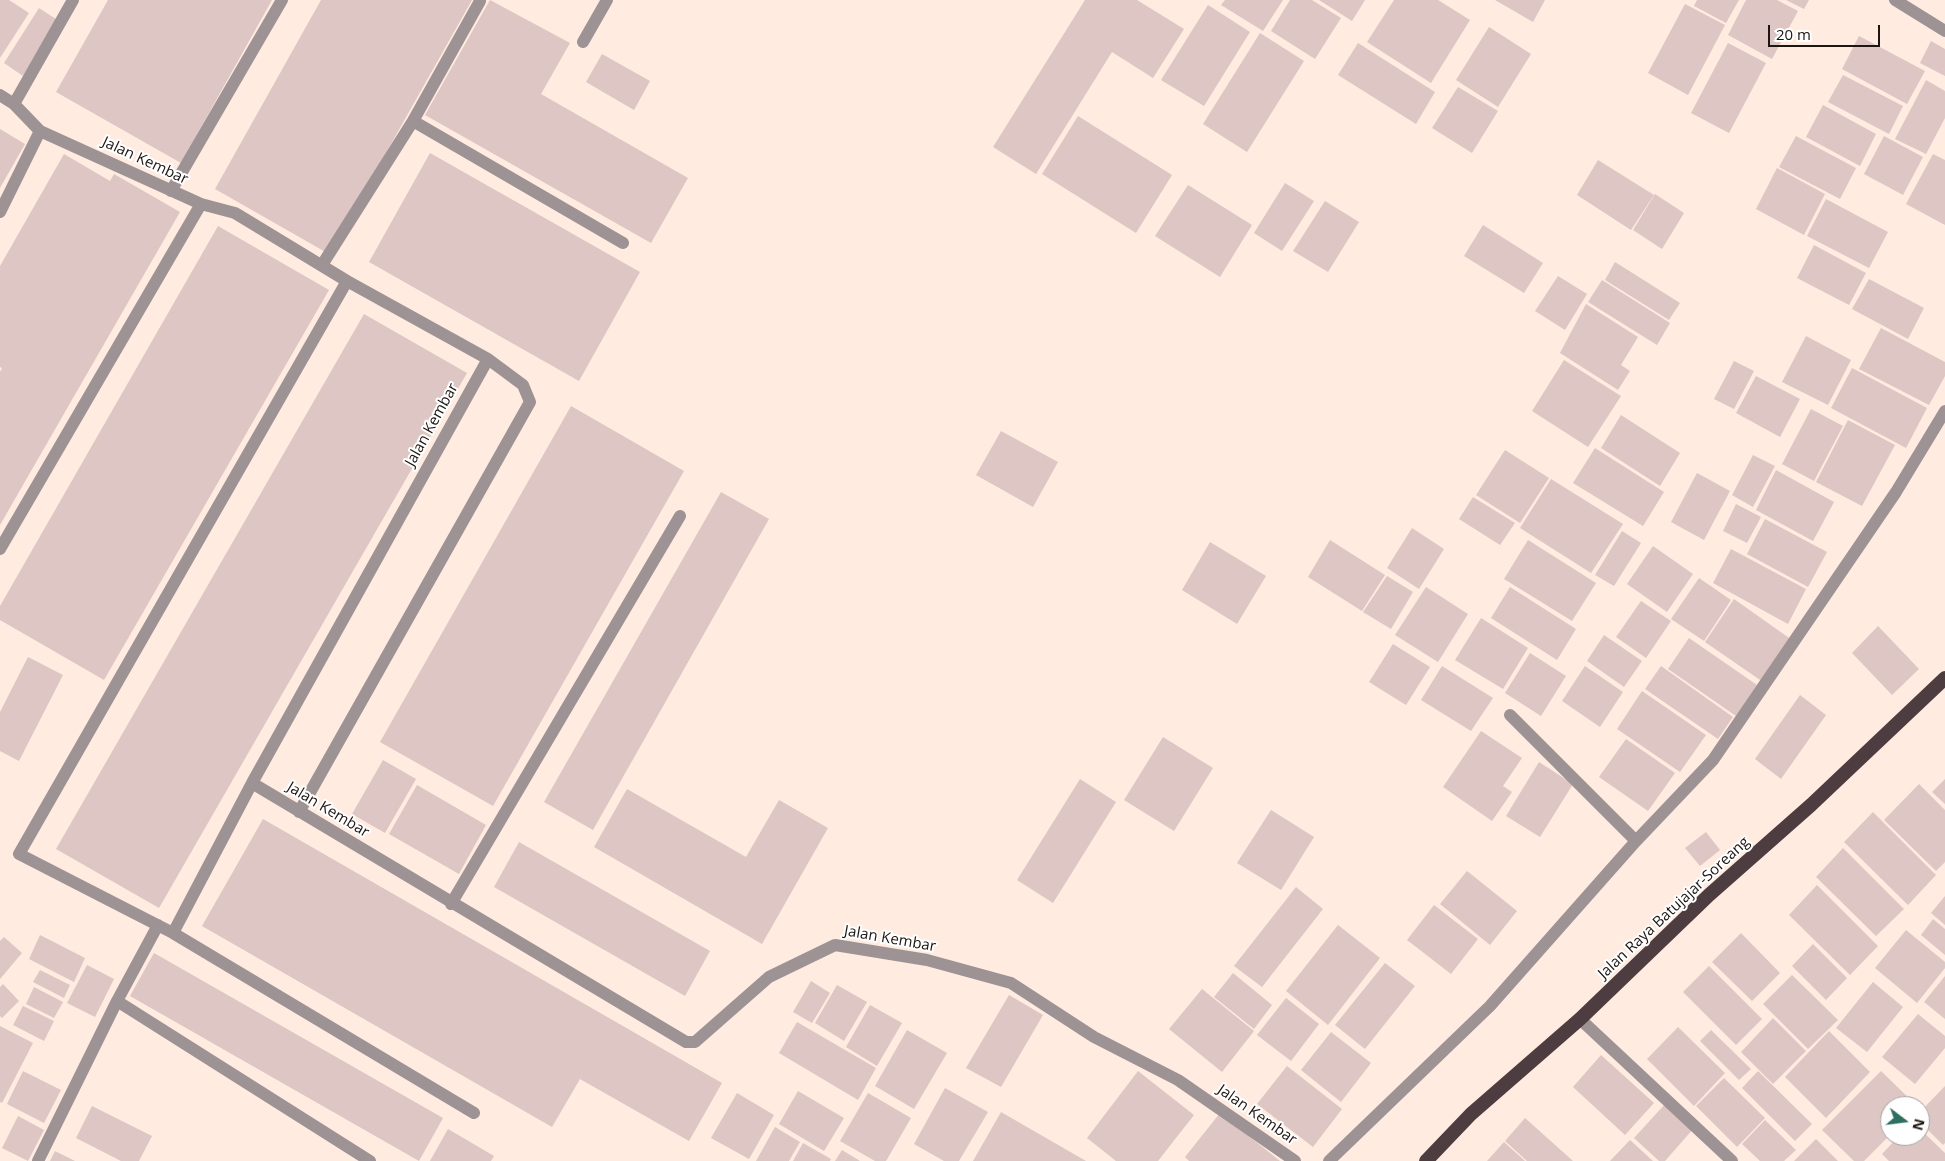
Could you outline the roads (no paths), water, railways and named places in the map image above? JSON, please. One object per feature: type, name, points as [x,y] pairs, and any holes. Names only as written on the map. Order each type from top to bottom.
[{"type":"highway","name":"Jalan Raya Batujajar-Soreang","points":[[1426,1161],[1471,1114],[1580,1019],[1710,895],[1811,805],[1945,678]]},
{"type":"street","points":[[14,104],[73,0]]},
{"type":"street","points":[[171,191],[282,0]]},
{"type":"street","points":[[583,42],[607,0]]},
{"type":"street","points":[[1895,0],[1945,31]]},
{"type":"street","points":[[322,265],[413,121],[480,1]]},
{"type":"street","name":"Jalan Kembar","points":[[0,95],[14,104],[40,131],[201,204],[235,213],[348,281],[488,359],[252,784],[686,1042],[695,1042],[769,978],[835,945],[927,960],[1011,983],[1094,1037],[1178,1080],[1295,1161]]},
{"type":"street","points":[[413,121],[623,243]]},
{"type":"street","points":[[0,212],[40,131]]},
{"type":"street","points":[[0,549],[201,204]]},
{"type":"street","points":[[348,281],[19,854],[173,933],[474,1113]]},
{"type":"street","points":[[299,812],[530,402],[523,385],[488,359]]},
{"type":"street","points":[[1328,1161],[1490,1006],[1636,841],[1713,760],[1896,492],[1945,411]]},
{"type":"street","points":[[452,904],[680,516]]},
{"type":"street","points":[[1510,715],[1636,841]]},
{"type":"street","points":[[173,933],[252,784]]},
{"type":"street","points":[[38,1161],[117,1001],[158,925]]},
{"type":"street","points":[[117,1001],[370,1161]]},
{"type":"street","points":[[1580,1019],[1732,1161]]}]
